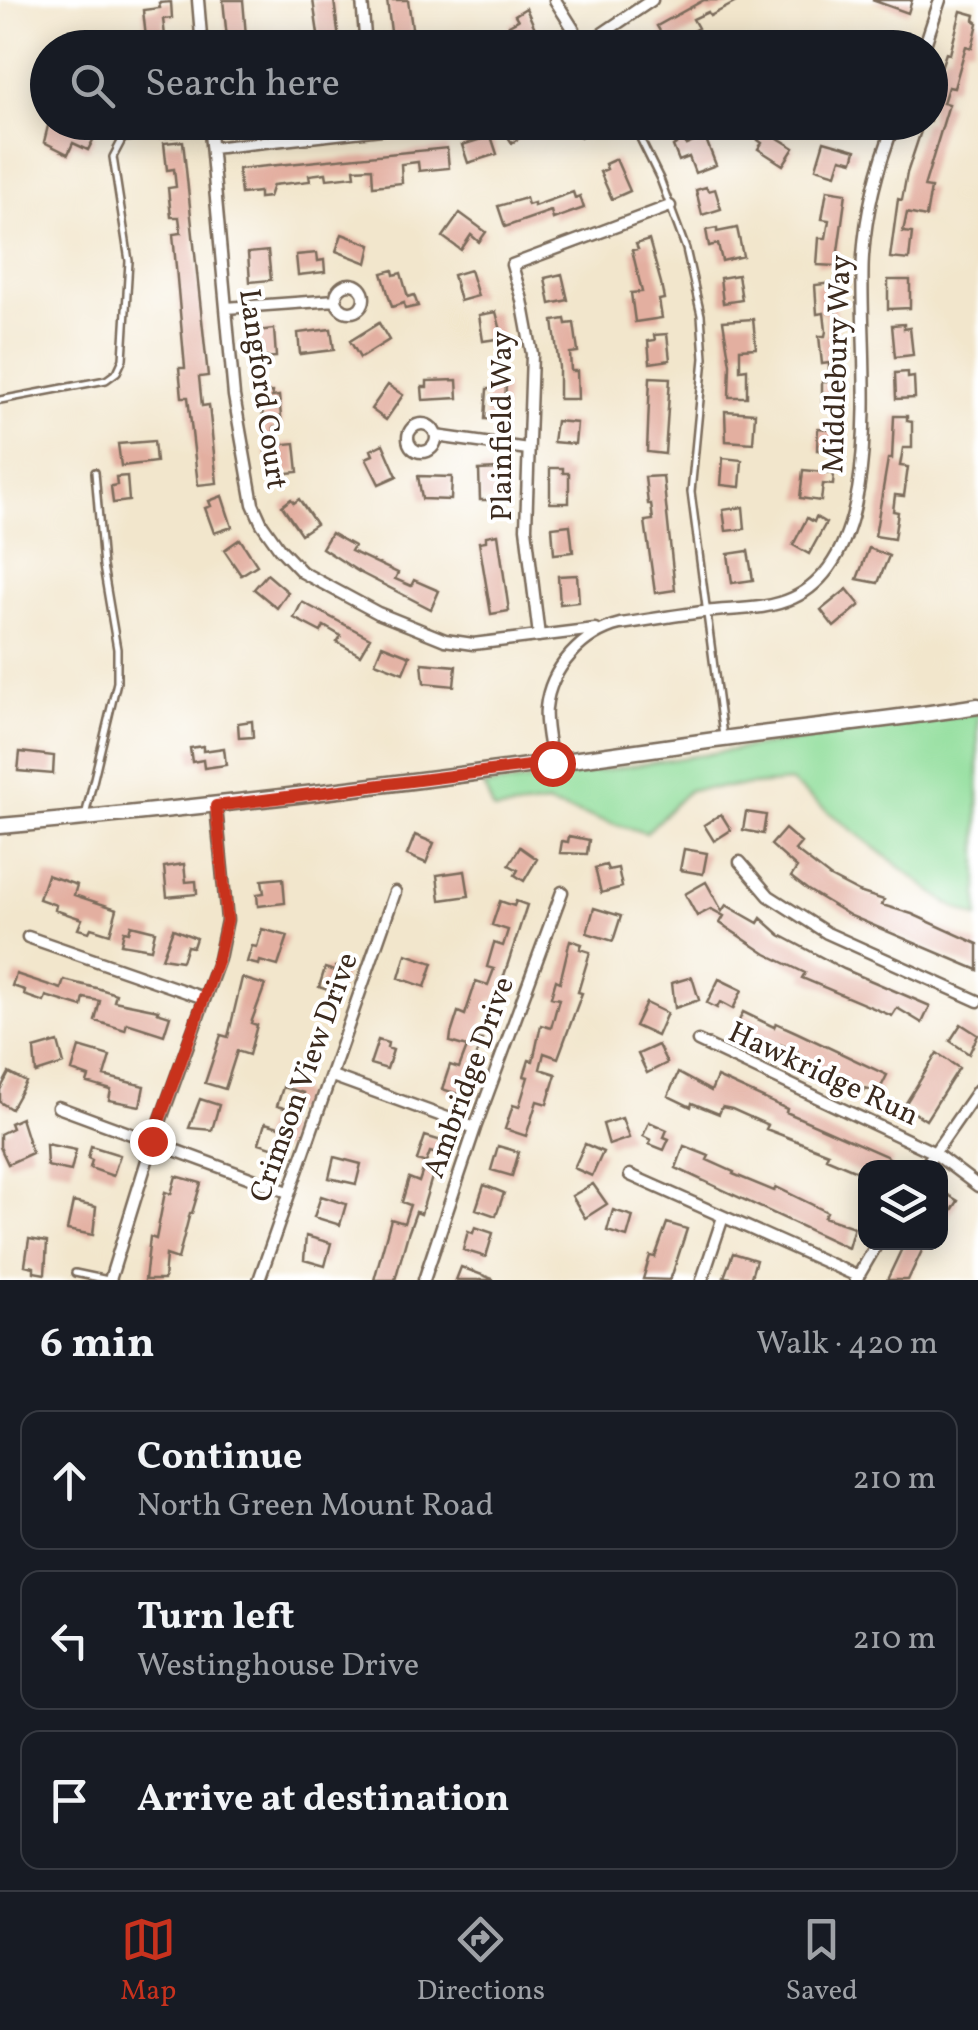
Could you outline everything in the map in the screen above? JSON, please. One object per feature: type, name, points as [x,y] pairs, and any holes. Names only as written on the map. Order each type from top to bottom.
[{"type":"street","points":[[198,0],[200,30]]},
{"type":"street","points":[[362,0],[364,30]]},
{"type":"street","points":[[555,0],[573,30]]},
{"type":"street","points":[[608,30],[652,0]]},
{"type":"street","points":[[930,30],[940,0]]},
{"type":"street","name":"Langford Court","points":[[211,140],[234,396],[254,504],[262,524],[302,572],[378,613],[445,640],[473,644],[601,629]]},
{"type":"street","points":[[212,148],[270,140]]},
{"type":"street","name":"Middlebury Way","points":[[601,629],[752,608],[795,597],[826,574],[845,539],[864,446],[863,254],[869,208],[889,140]]},
{"type":"street","name":"Plainfield Way","points":[[539,636],[526,528],[532,354],[512,265],[670,206]]},
{"type":"street","points":[[226,308],[336,300]]},
{"type":"street","points":[[436,436],[528,448]]},
{"type":"street","points":[[552,763],[546,709],[553,685],[584,639],[601,629]]},
{"type":"street","points":[[0,826],[216,806],[978,706]]},
{"type":"street","points":[[109,1280],[152,1141],[218,959],[227,920],[216,806]]},
{"type":"street","points":[[740,862],[769,896],[828,933],[978,1001]]},
{"type":"street","name":"Crimson View Drive","points":[[259,1280],[395,892]]},
{"type":"street","name":"Ambridge Drive","points":[[424,1280],[562,892]]},
{"type":"street","points":[[28,937],[204,998]]},
{"type":"street","name":"Hawkridge Run","points":[[698,1041],[933,1152],[978,1186]]},
{"type":"street","points":[[332,1076],[475,1128]]},
{"type":"street","points":[[928,1160],[978,1090]]},
{"type":"street","points":[[58,1107],[288,1192]]},
{"type":"street","points":[[630,1175],[857,1278],[873,1250]]},
{"type":"street","points":[[702,1280],[723,1217]]},
{"type":"lane","points":[[0,400],[106,380],[117,372],[123,360],[129,261],[114,157],[122,140]]},
{"type":"lane","points":[[640,140],[686,249],[701,314],[704,358],[691,492],[723,739]]},
{"type":"lane","points":[[85,819],[117,682],[117,650],[102,566],[95,472]]},
{"type":"lane","points":[[75,1273],[109,1280]]},
{"type":"green space","points":[[978,712],[978,918],[948,904],[790,782],[689,790],[646,833],[546,804],[494,811],[484,786],[573,775]]},
{"type":"building","points":[[223,0],[243,0],[246,30],[226,30]]},
{"type":"building","points":[[313,0],[334,0],[338,30],[317,30]]},
{"type":"building","points":[[387,0],[408,0],[412,30],[391,30]]},
{"type":"building","points":[[704,0],[740,0],[710,16],[708,12],[693,19],[698,28],[694,30],[659,30],[657,26]]},
{"type":"building","points":[[872,0],[912,0],[908,13]]},
{"type":"building","points":[[171,2],[172,18],[163,19],[164,30],[145,30],[143,10],[160,8],[159,3]]},
{"type":"building","points":[[526,8],[536,30],[512,30],[509,25],[518,20],[515,15]]},
{"type":"building","points":[[961,11],[975,15],[978,23],[972,48],[966,46],[954,88],[948,87],[950,54]]},
{"type":"building","points":[[93,140],[88,150],[73,143],[68,154],[44,142]]},
{"type":"building","points":[[492,140],[497,154],[468,163],[462,145]]},
{"type":"building","points":[[674,140],[684,140],[686,145],[706,140],[716,165],[695,173],[689,157],[679,161],[673,146]]},
{"type":"building","points":[[758,140],[781,140],[794,148],[783,165],[758,149],[762,143]]},
{"type":"building","points":[[918,140],[938,140],[924,187],[931,188],[926,217],[907,213],[903,232],[912,233],[909,260],[890,258],[898,199],[902,200]]},
{"type":"building","points":[[183,141],[208,376],[199,377],[202,406],[209,405],[217,483],[198,485],[188,397],[182,397],[179,368],[185,368],[173,234],[181,233],[179,217],[171,217],[168,188],[176,187],[174,169],[167,170],[164,143]]},
{"type":"building","points":[[824,141],[856,150],[853,161],[841,158],[836,174],[816,168]]},
{"type":"building","points":[[447,148],[449,168],[419,171],[418,162],[401,164],[402,183],[373,186],[372,168],[354,169],[355,176],[327,179],[326,173],[309,175],[310,181],[273,185],[269,197],[259,198],[259,192],[241,194],[238,169]]},
{"type":"building","points":[[616,159],[630,191],[612,199],[600,172],[607,169],[605,164]]},
{"type":"building","points":[[706,187],[708,191],[715,189],[721,209],[702,215],[696,190]]},
{"type":"building","points":[[827,190],[846,193],[836,266],[817,265],[819,238],[826,238],[829,220],[822,219]]},
{"type":"building","points":[[573,192],[575,198],[580,196],[584,208],[553,219],[551,211],[505,227],[498,206],[526,198],[528,205],[534,206]]},
{"type":"building","points":[[460,213],[486,232],[479,242],[471,235],[461,250],[443,237]]},
{"type":"building","points":[[717,228],[717,232],[737,228],[743,256],[722,261],[718,244],[709,246],[706,230]]},
{"type":"building","points":[[342,234],[371,245],[367,263],[336,251]]},
{"type":"building","points":[[649,240],[664,299],[659,300],[662,318],[635,322],[631,293],[642,292],[632,250],[638,249],[636,244]]},
{"type":"building","points":[[268,251],[271,280],[250,282],[248,253]]},
{"type":"building","points":[[317,253],[318,261],[324,260],[325,272],[298,275],[296,255]]},
{"type":"building","points":[[393,270],[394,275],[401,273],[408,297],[414,295],[418,306],[405,309],[404,303],[392,307],[382,273]]},
{"type":"building","points":[[470,270],[478,296],[460,301],[453,275]]},
{"type":"building","points":[[562,274],[568,300],[550,304],[545,278]]},
{"type":"building","points":[[738,275],[742,300],[723,303],[720,278]]},
{"type":"building","points":[[888,280],[910,280],[910,308],[888,309]]},
{"type":"building","points":[[834,283],[842,403],[839,409],[822,410],[822,382],[829,382],[829,363],[822,364],[819,336],[825,336],[826,331],[824,313],[817,314],[815,285]]},
{"type":"building","points":[[496,312],[503,338],[483,341],[479,315]]},
{"type":"building","points":[[565,319],[566,324],[574,323],[578,352],[570,353],[571,371],[577,371],[578,399],[559,399],[553,321]]},
{"type":"building","points":[[753,319],[756,348],[740,349],[740,370],[747,369],[747,397],[729,397],[730,364],[723,321]]},
{"type":"building","points":[[379,323],[389,340],[360,358],[350,341]]},
{"type":"building","points":[[904,324],[904,329],[910,328],[913,355],[895,357],[892,325]]},
{"type":"building","points":[[274,329],[276,357],[258,358],[256,331]]},
{"type":"building","points":[[331,329],[334,350],[300,354],[298,333]]},
{"type":"building","points":[[667,334],[670,360],[650,363],[648,341],[655,340],[654,335]]},
{"type":"building","points":[[908,372],[908,378],[914,377],[915,398],[896,399],[895,373]]},
{"type":"building","points":[[650,377],[670,378],[665,454],[647,452]]},
{"type":"building","points":[[457,380],[458,398],[423,400],[422,387],[427,387],[427,381]]},
{"type":"building","points":[[494,384],[506,385],[504,420],[485,419],[487,389],[493,389]]},
{"type":"building","points":[[388,385],[403,395],[386,420],[371,409]]},
{"type":"building","points":[[272,392],[272,397],[279,396],[282,427],[274,427],[276,445],[295,443],[298,472],[277,474],[275,456],[266,457],[261,393]]},
{"type":"building","points":[[725,411],[755,413],[753,443],[726,441]]},
{"type":"building","points":[[894,416],[907,416],[907,421],[912,422],[912,448],[903,448],[900,466],[908,467],[904,496],[895,495],[893,511],[898,512],[894,539],[875,536],[888,459],[892,459]]},
{"type":"building","points":[[556,421],[577,423],[575,444],[553,442]]},
{"type":"building","points":[[818,428],[839,430],[838,451],[817,450]]},
{"type":"building","points":[[154,441],[156,462],[121,466],[118,444]]},
{"type":"building","points":[[383,444],[397,476],[379,484],[366,458]]},
{"type":"building","points":[[723,458],[742,460],[740,487],[721,485]]},
{"type":"building","points":[[550,468],[563,468],[563,473],[569,473],[569,503],[550,503]]},
{"type":"building","points":[[498,469],[498,500],[480,500],[479,470]]},
{"type":"building","points":[[803,470],[834,473],[833,485],[823,484],[821,501],[800,498]]},
{"type":"building","points":[[127,476],[129,501],[113,503],[111,486],[117,485],[116,477]]},
{"type":"building","points":[[418,476],[452,477],[451,500],[422,499]]},
{"type":"building","points":[[663,476],[675,590],[655,593],[645,521],[653,520],[645,477]]},
{"type":"building","points":[[222,496],[232,527],[214,533],[205,508],[211,506],[209,501]]},
{"type":"building","points":[[291,499],[294,503],[299,499],[316,524],[301,534],[282,506]]},
{"type":"building","points":[[743,507],[745,529],[726,531],[723,510]]},
{"type":"building","points":[[816,517],[826,523],[809,554],[793,545],[807,518],[814,522]]},
{"type":"building","points":[[570,525],[573,552],[554,554],[552,527]]},
{"type":"building","points":[[331,533],[354,546],[351,551],[398,573],[395,579],[411,586],[414,580],[439,591],[431,609],[322,548]]},
{"type":"building","points":[[498,534],[509,611],[491,614],[479,542]]},
{"type":"building","points":[[240,539],[257,565],[241,575],[224,550]]},
{"type":"building","points":[[869,548],[889,556],[878,583],[857,579]]},
{"type":"building","points":[[748,551],[753,580],[732,583],[728,554]]},
{"type":"building","points":[[267,574],[288,592],[277,608],[254,589]]},
{"type":"building","points":[[577,575],[579,602],[560,604],[558,576]]},
{"type":"building","points":[[847,589],[860,605],[834,627],[821,610]]},
{"type":"building","points":[[302,602],[370,638],[360,655],[337,642],[341,636],[324,626],[321,632],[294,618]]},
{"type":"building","points":[[382,645],[410,656],[403,673],[375,662]]},
{"type":"building","points":[[422,663],[456,666],[454,686],[424,683]]},
{"type":"building","points":[[252,721],[253,737],[239,738],[238,723]]},
{"type":"building","points":[[203,746],[203,751],[224,748],[226,765],[204,768],[203,760],[192,762],[190,748]]},
{"type":"building","points":[[20,752],[54,756],[53,774],[18,771]]},
{"type":"building","points":[[746,812],[766,815],[763,834],[743,830]]},
{"type":"building","points":[[721,814],[731,830],[714,841],[704,825]]},
{"type":"building","points":[[785,829],[801,843],[795,850],[830,877],[884,900],[882,905],[978,944],[978,970],[851,916],[808,890],[791,877],[797,868],[771,845]]},
{"type":"building","points":[[415,835],[434,843],[426,863],[407,855]]},
{"type":"building","points":[[569,836],[589,840],[587,854],[560,853],[562,841],[568,842]]},
{"type":"building","points":[[520,847],[537,859],[524,881],[515,875],[518,870],[509,865]]},
{"type":"building","points":[[684,849],[707,853],[703,874],[680,870]]},
{"type":"building","points":[[184,864],[186,882],[196,881],[197,894],[167,897],[164,867]]},
{"type":"building","points":[[606,865],[608,870],[618,868],[622,887],[601,893],[595,868]]},
{"type":"building","points":[[465,871],[469,896],[440,900],[437,875]]},
{"type":"building","points":[[47,875],[77,885],[74,895],[117,909],[110,934],[78,929],[82,919],[55,910],[56,905],[39,899]]},
{"type":"building","points":[[283,878],[285,903],[258,906],[257,894],[264,893],[262,880]]},
{"type":"building","points":[[706,882],[722,911],[726,905],[758,923],[761,918],[780,935],[844,969],[930,1006],[922,1023],[897,1008],[892,1016],[802,978],[805,973],[766,954],[720,923],[724,916],[711,909],[697,916],[685,894]]},
{"type":"building","points":[[500,901],[527,905],[496,1000],[491,999],[486,1012],[477,1039],[482,1040],[461,1095],[442,1089],[450,1065],[459,1068],[467,1047],[450,1042],[451,1034],[458,1012],[465,1015],[476,981],[488,985],[494,969],[487,967],[494,943],[503,946],[508,930],[492,925]]},
{"type":"building","points":[[594,908],[621,916],[613,941],[587,933]]},
{"type":"building","points":[[131,925],[155,931],[151,949],[121,944],[124,931],[129,932]]},
{"type":"building","points":[[173,929],[196,938],[193,947],[187,946],[182,961],[162,958]]},
{"type":"building","points":[[262,929],[288,936],[278,966],[247,962]]},
{"type":"building","points":[[570,940],[590,952],[578,992],[582,993],[558,1058],[544,1053],[540,1069],[556,1074],[547,1104],[537,1101],[526,1136],[505,1129],[513,1105],[519,1107],[528,1077],[524,1076],[529,1060],[533,1061],[541,1025],[551,1028],[559,999],[551,997],[556,980],[560,982]]},
{"type":"building","points":[[406,954],[433,963],[425,987],[399,978]]},
{"type":"building","points":[[336,967],[346,970],[339,994],[319,987],[325,968],[335,971]]},
{"type":"building","points":[[16,974],[61,989],[64,980],[100,989],[116,994],[114,1001],[158,1010],[170,1016],[164,1035],[127,1023],[125,1030],[95,1021],[100,1001],[84,998],[82,1007],[46,996],[44,1002],[24,995],[25,990],[12,986]]},
{"type":"building","points":[[692,977],[699,1000],[675,1008],[672,983]]},
{"type":"building","points":[[242,978],[265,985],[251,1023],[257,1025],[249,1055],[237,1051],[225,1089],[205,1083],[221,1035],[228,1037]]},
{"type":"building","points":[[719,979],[742,990],[733,1009],[720,1002],[717,1008],[707,1003]]},
{"type":"building","points":[[646,1003],[667,1013],[657,1036],[635,1026]]},
{"type":"building","points":[[743,1012],[774,1027],[776,1023],[887,1075],[878,1093],[866,1088],[864,1091],[794,1058],[797,1051],[779,1044],[776,1050],[735,1030]]},
{"type":"building","points":[[961,1024],[978,1035],[969,1054],[950,1041]]},
{"type":"building","points":[[378,1040],[388,1043],[387,1048],[393,1050],[387,1069],[370,1064]]},
{"type":"building","points":[[58,1042],[64,1064],[36,1073],[34,1049]]},
{"type":"building","points":[[658,1045],[667,1063],[647,1073],[638,1054]]},
{"type":"building","points":[[79,1047],[110,1056],[104,1076],[144,1086],[140,1106],[109,1100],[111,1090],[87,1083],[89,1077],[72,1071]]},
{"type":"building","points":[[937,1053],[959,1068],[926,1120],[904,1106]]},
{"type":"building","points":[[9,1073],[26,1082],[11,1109],[0,1102],[0,1090]]},
{"type":"building","points":[[678,1073],[711,1091],[717,1077],[893,1160],[858,1160],[858,1172],[826,1158],[828,1153],[766,1129],[768,1125],[732,1109],[722,1107],[719,1114],[668,1096]]},
{"type":"building","points":[[283,1087],[304,1093],[298,1112],[277,1106]]},
{"type":"building","points":[[200,1099],[219,1105],[212,1130],[189,1128]]},
{"type":"building","points":[[21,1118],[32,1153],[8,1164],[0,1147],[0,1134]]},
{"type":"building","points":[[622,1118],[629,1138],[609,1145],[603,1124]]},
{"type":"building","points":[[649,1122],[667,1130],[664,1137],[669,1139],[664,1150],[649,1144],[651,1140],[643,1136]]},
{"type":"building","points":[[265,1123],[290,1130],[284,1151],[259,1143]]},
{"type":"building","points":[[425,1136],[445,1142],[441,1155],[430,1152],[426,1163],[417,1160]]},
{"type":"building","points":[[46,1144],[76,1150],[71,1171],[47,1166]]},
{"type":"building","points":[[585,1144],[603,1152],[592,1176],[574,1168]]},
{"type":"building","points":[[91,1146],[120,1155],[113,1176],[90,1168]]},
{"type":"building","points":[[498,1146],[519,1152],[512,1176],[491,1170]]},
{"type":"building","points":[[684,1146],[709,1156],[707,1160],[733,1174],[774,1191],[776,1187],[827,1212],[824,1217],[854,1227],[848,1248],[676,1168]]},
{"type":"building","points":[[334,1157],[361,1164],[356,1184],[329,1178]]},
{"type":"building","points":[[425,1164],[435,1167],[421,1214],[416,1212],[408,1234],[395,1280],[374,1280],[391,1219],[404,1223],[410,1205],[402,1202],[409,1178],[419,1182]]},
{"type":"building","points":[[176,1176],[201,1183],[178,1259],[166,1255],[164,1280],[145,1280],[150,1237],[156,1239],[165,1192],[171,1194]]},
{"type":"building","points":[[593,1184],[607,1204],[585,1218],[572,1196]]},
{"type":"building","points":[[484,1185],[504,1193],[496,1216],[476,1209]]},
{"type":"building","points":[[948,1195],[958,1201],[948,1217]]},
{"type":"building","points":[[321,1196],[346,1204],[340,1225],[314,1217]]},
{"type":"building","points":[[73,1202],[96,1207],[93,1235],[67,1230]]},
{"type":"building","points":[[613,1210],[633,1216],[627,1237],[607,1231]]},
{"type":"building","points":[[667,1223],[687,1229],[670,1280],[643,1279],[650,1256],[655,1257]]},
{"type":"building","points":[[475,1227],[493,1233],[486,1257],[463,1250],[468,1231],[473,1233]]},
{"type":"building","points":[[306,1236],[331,1243],[325,1266],[304,1260]]},
{"type":"building","points":[[29,1239],[47,1242],[45,1274],[25,1265]]},
{"type":"building","points":[[901,1250],[922,1250],[908,1280],[887,1280]]},
{"type":"building","points":[[733,1253],[756,1260],[750,1280],[724,1277]]},
{"type":"building","points":[[461,1267],[493,1279],[493,1280],[456,1280]]},
{"type":"route","points":[[152,1141],[218,959],[227,920],[216,806],[552,763]]}]
